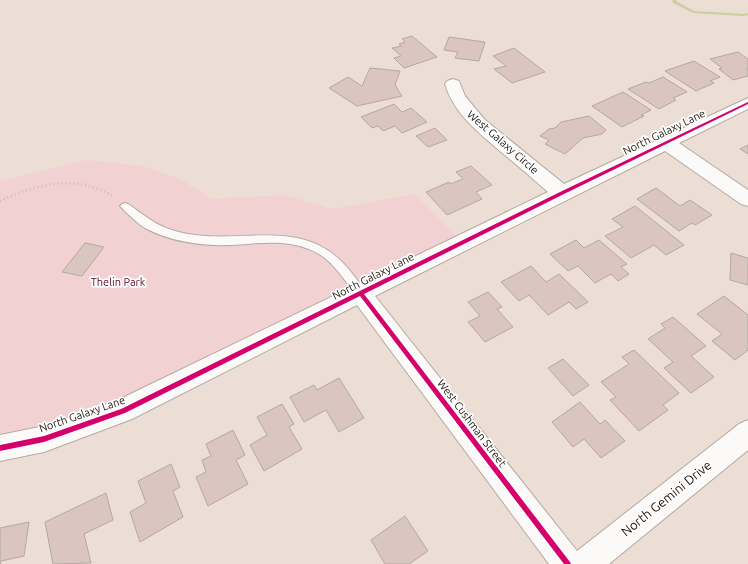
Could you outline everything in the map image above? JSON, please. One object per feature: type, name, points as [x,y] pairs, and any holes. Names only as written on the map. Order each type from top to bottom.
[{"type":"street","name":"West Galaxy Circle","points":[[454,84],[457,96],[479,124],[562,193]]},
{"type":"street","name":"North Galaxy Lane","points":[[0,448],[44,439],[123,411],[562,193],[748,103]]},
{"type":"street","points":[[666,142],[748,199]]},
{"type":"street","name":"West Cushman Street","points":[[361,294],[568,564]]},
{"type":"street","name":"North Gemini Drive","points":[[585,564],[748,433]]},
{"type":"lane","points":[[125,206],[148,225],[173,235],[190,239],[219,241],[265,238],[288,240],[307,244],[322,251],[337,262],[361,294]]},
{"type":"path","points":[[0,201],[31,188],[72,183],[100,187],[125,206]]},
{"type":"green space","name":"Thelin Park","points":[[86,160],[142,166],[180,179],[212,199],[284,195],[333,209],[415,194],[463,243],[123,411],[0,448],[0,181]]},
{"type":"building","points":[[412,36],[437,57],[404,68],[394,58],[401,56],[392,48],[401,46],[399,44],[405,42],[402,39]]},
{"type":"building","points":[[449,37],[485,42],[479,61],[455,58],[458,52],[444,50]]},
{"type":"building","points":[[514,48],[545,72],[512,83],[494,69],[506,66],[493,56]]},
{"type":"building","points":[[738,52],[748,59],[748,68],[746,69],[748,70],[748,76],[733,80],[719,69],[722,68],[710,59]]},
{"type":"building","points":[[694,61],[720,77],[710,81],[714,83],[696,91],[665,71]]},
{"type":"building","points":[[370,68],[400,71],[395,85],[402,96],[357,106],[329,88],[348,77],[362,86]]},
{"type":"building","points":[[663,77],[687,92],[673,98],[676,100],[659,109],[628,89],[646,82],[649,83]]},
{"type":"building","points":[[623,92],[651,110],[641,115],[644,116],[622,127],[592,106]]},
{"type":"building","points":[[394,104],[402,112],[411,108],[427,122],[402,133],[395,126],[383,131],[378,126],[372,128],[361,117]]},
{"type":"building","points":[[589,116],[606,130],[602,134],[583,138],[565,154],[545,144],[549,140],[540,136],[549,129],[555,128],[561,122]]},
{"type":"building","points":[[435,128],[447,140],[428,147],[416,136]]},
{"type":"building","points":[[748,145],[748,154],[740,149]]},
{"type":"building","points":[[471,166],[492,185],[476,192],[482,199],[447,215],[426,192],[449,182],[450,184],[463,179],[456,172]]},
{"type":"building","points":[[656,188],[680,206],[690,200],[712,215],[695,225],[692,223],[679,231],[637,199]]},
{"type":"building","points":[[635,206],[684,245],[666,255],[654,245],[631,258],[605,236],[623,227],[612,219]]},
{"type":"building","points":[[576,240],[584,248],[599,240],[627,264],[621,267],[629,274],[618,281],[611,274],[595,283],[578,266],[568,271],[550,254]]},
{"type":"building","points":[[85,243],[104,247],[82,276],[62,272]]},
{"type":"building","points":[[731,253],[748,258],[748,285],[730,280]]},
{"type":"building","points":[[531,266],[546,282],[559,274],[588,302],[576,309],[569,302],[548,315],[529,295],[519,301],[501,282]]},
{"type":"building","points":[[488,292],[502,307],[497,309],[513,327],[485,342],[468,322],[480,316],[468,302]]},
{"type":"building","points":[[724,296],[748,315],[748,350],[735,360],[712,341],[722,334],[697,314]]},
{"type":"building","points":[[673,317],[706,346],[691,356],[714,377],[691,393],[664,368],[673,362],[648,339],[665,328],[661,324]]},
{"type":"building","points":[[634,350],[679,393],[663,405],[668,410],[639,431],[610,400],[616,397],[601,382],[629,364],[622,357]]},
{"type":"building","points":[[563,359],[589,385],[573,396],[548,368]]},
{"type":"building","points":[[339,378],[364,418],[339,432],[326,410],[304,422],[290,397],[314,385],[317,390]]},
{"type":"building","points":[[580,402],[600,424],[605,420],[625,441],[601,458],[584,439],[573,447],[552,422]]},
{"type":"building","points":[[282,404],[294,424],[289,427],[302,449],[264,471],[250,445],[267,435],[257,417]]},
{"type":"building","points":[[233,430],[245,455],[236,460],[248,484],[208,506],[196,477],[206,472],[202,460],[211,456],[206,444]]},
{"type":"building","points":[[171,464],[180,487],[173,491],[183,517],[140,542],[130,512],[146,503],[138,481]]},
{"type":"building","points":[[106,493],[113,520],[84,534],[91,563],[53,564],[45,522]]},
{"type":"building","points":[[405,516],[428,551],[409,564],[385,564],[371,540]]},
{"type":"building","points":[[29,522],[24,556],[1,561],[0,564],[0,528]]},
{"type":"waterway","points":[[674,0],[674,2],[693,12],[748,14]]},
{"type":"cycle path","points":[[0,448],[44,439],[123,411],[562,193],[748,103]]},
{"type":"cycle path","points":[[361,294],[568,564]]}]
